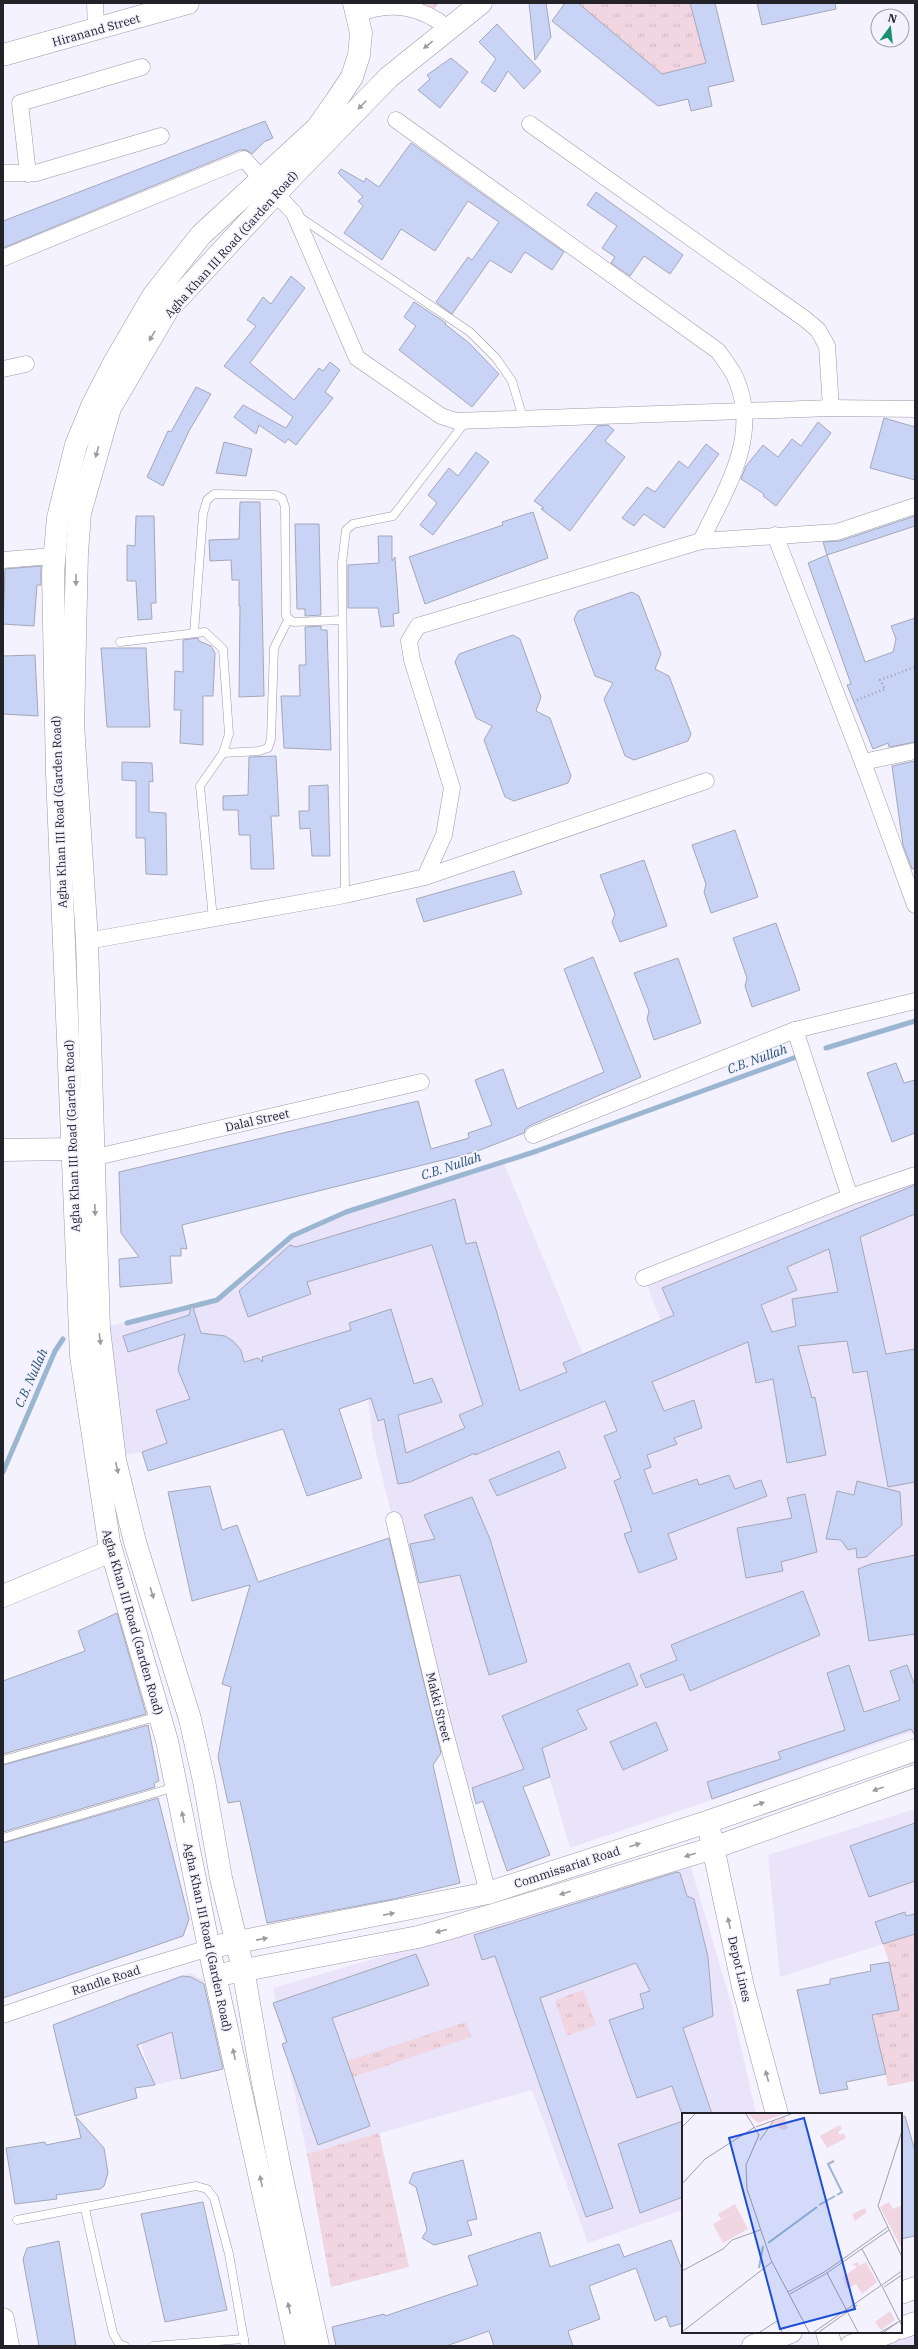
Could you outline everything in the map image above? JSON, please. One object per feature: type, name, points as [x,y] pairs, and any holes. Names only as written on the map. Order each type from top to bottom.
[{"type":"main road","name":"Hiranand Street","points":[[3,55],[188,3]]},
{"type":"main road","name":"Agha Khan III Road (Garden Road)","points":[[297,2346],[217,1976],[209,1948],[177,1787],[160,1716],[111,1551],[105,1520],[81,1356],[57,773],[53,556],[58,518],[76,446],[93,404],[124,343],[153,296],[201,235],[269,186],[389,77],[448,28],[481,3]]},
{"type":"main road","name":"Agha Khan III Road (Garden Road)","points":[[318,2346],[262,2078],[243,1969],[221,1878],[204,1781],[190,1719],[135,1542],[115,1460],[99,1329],[92,1158],[87,941],[73,724],[77,552],[80,513],[110,408],[168,309],[317,128],[352,77],[359,55],[361,33],[356,9]]},
{"type":"main road","points":[[3,1150],[72,1149]]},
{"type":"main road","points":[[3,1596],[111,1551]]},
{"type":"main road","name":"Commissariat Road","points":[[209,1948],[488,1893],[707,1822],[915,1750]]},
{"type":"main road","name":"Commissariat Road","points":[[217,1976],[243,1969],[418,1937],[713,1848],[915,1776]]},
{"type":"main road","name":"Depot Lines","points":[[707,1822],[743,1987],[777,2113]]},
{"type":"main road","points":[[902,2293],[915,2288]]},
{"type":"main road","points":[[3,2319],[8,2346]]},
{"type":"main road","points":[[902,2328],[915,2323]]},
{"type":"main road","points":[[753,2346],[788,2333]]},
{"type":"main road","points":[[827,2333],[831,2346]]},
{"type":"main road","points":[[851,2346],[887,2333]]},
{"type":"street","points":[[95,3],[96,30]]},
{"type":"street","points":[[356,9],[391,6],[414,8],[437,20],[448,28]]},
{"type":"street","points":[[28,174],[20,103],[142,67]]},
{"type":"street","points":[[396,120],[718,351],[736,378],[744,411],[745,436],[736,467],[700,541]]},
{"type":"street","points":[[530,124],[805,319],[818,330],[827,346],[830,408]]},
{"type":"street","points":[[3,173],[36,173],[161,136]]},
{"type":"street","points":[[3,258],[244,159],[294,213],[357,358],[441,416],[456,421],[830,408],[915,409]]},
{"type":"street","points":[[3,369],[26,364]]},
{"type":"street","points":[[425,878],[444,835],[452,788],[412,660],[409,642],[418,626],[432,620],[700,541],[775,534],[837,532],[915,506]]},
{"type":"street","points":[[775,534],[863,762],[915,905]]},
{"type":"street","points":[[3,560],[53,556]]},
{"type":"street","points":[[863,762],[915,751]]},
{"type":"street","points":[[87,941],[345,895],[425,878],[706,781]]},
{"type":"street","points":[[533,1135],[795,1030],[915,1001]]},
{"type":"street","points":[[795,1030],[850,1197]]},
{"type":"street","name":"Dalal Street","points":[[92,1158],[421,1082]]},
{"type":"street","points":[[644,1278],[850,1197],[915,1174]]},
{"type":"street","name":"Makki Street","points":[[394,1520],[441,1717],[488,1893]]},
{"type":"street","name":"Randle Road","points":[[3,2015],[116,1976],[209,1948]]},
{"type":"lane","points":[[294,213],[470,332],[496,358],[512,381],[523,418]]},
{"type":"lane","points":[[345,895],[342,563],[346,530],[353,524],[393,516],[467,420]]},
{"type":"lane","points":[[194,633],[204,514],[207,500],[214,494],[275,495],[282,498],[285,507],[286,616],[288,620],[274,648],[271,739],[268,748],[259,751],[223,753]]},
{"type":"lane","points":[[288,620],[293,622],[342,620]]},
{"type":"lane","points":[[120,642],[205,632],[223,650],[229,734],[223,753],[200,786],[213,919]]},
{"type":"lane","points":[[3,1760],[160,1716]]},
{"type":"lane","points":[[3,1838],[177,1787]]},
{"type":"lane","points":[[17,2220],[85,2209],[196,2186],[207,2189],[214,2198],[229,2254],[244,2342],[153,2346]]},
{"type":"lane","points":[[85,2209],[113,2334],[119,2344],[125,2346]]},
{"type":"path","points":[[841,706],[885,689],[880,680],[915,668]]},
{"type":"shaded area","points":[[503,1161],[585,1359],[664,1329],[644,1278],[915,1176],[915,1731],[570,1848],[545,1762],[460,1792],[373,1440],[365,1377],[142,1452],[108,1458],[97,1329],[217,1300],[292,1236],[346,1212]]},
{"type":"shaded area","points":[[915,1809],[915,1934],[780,1977],[768,1855]]},
{"type":"shaded area","points":[[691,1867],[731,2003],[756,2113],[682,2113],[682,2210],[588,2243],[532,2090],[307,2154],[273,1988]]},
{"type":"shaded area","points":[[190,1973],[204,1980],[213,2071],[224,2069],[155,2085],[124,1996]]},
{"type":"shaded area","points":[[915,2323],[915,2346],[851,2346],[887,2333],[902,2333],[902,2328]]},
{"type":"green space","points":[[395,3],[439,3],[432,11]]},
{"type":"green space","points":[[578,3],[690,3],[706,63],[662,74]]},
{"type":"green space","points":[[915,1934],[915,2081],[888,2086],[872,2015],[899,2010],[889,1962],[883,1944]]},
{"type":"green space","points":[[583,1990],[596,2025],[567,2036],[555,2000]]},
{"type":"green space","points":[[466,2022],[471,2037],[353,2077],[347,2061]]},
{"type":"green space","points":[[379,2133],[409,2267],[331,2287],[307,2154]]},
{"type":"building","points":[[529,3],[546,3],[551,37],[535,60]]},
{"type":"building","points":[[565,3],[578,3],[662,74],[706,63],[690,3],[715,3],[734,81],[708,87],[712,106],[691,111],[688,99],[658,106],[552,21]]},
{"type":"building","points":[[757,3],[835,3],[836,9],[762,25]]},
{"type":"building","points":[[497,24],[541,71],[524,89],[508,71],[495,92],[481,82],[496,59],[479,42]]},
{"type":"building","points":[[451,58],[468,72],[440,108],[418,90],[430,79],[427,75]]},
{"type":"building","points":[[265,121],[273,138],[264,142],[252,154],[247,150],[240,150],[3,248],[3,221]]},
{"type":"building","points":[[411,143],[564,252],[552,270],[525,252],[511,273],[490,260],[452,314],[436,302],[468,257],[472,260],[499,222],[468,201],[435,251],[401,229],[382,260],[344,233],[363,206],[358,201],[363,197],[338,173],[341,169],[364,182],[366,178],[379,187]]},
{"type":"building","points":[[596,192],[683,255],[670,274],[644,256],[630,276],[611,263],[615,257],[602,248],[617,226],[587,205]]},
{"type":"building","points":[[291,276],[305,288],[250,363],[294,400],[319,368],[323,371],[330,362],[340,370],[325,392],[333,398],[296,445],[288,439],[285,443],[259,425],[256,434],[234,417],[243,405],[286,428],[293,417],[224,366],[256,326],[247,320],[263,297],[271,304]]},
{"type":"building","points":[[414,302],[446,323],[445,324],[469,343],[499,374],[472,407],[399,350],[416,326],[404,317]]},
{"type":"building","points":[[196,387],[211,394],[189,431],[163,486],[147,477],[168,431],[171,432]]},
{"type":"building","points":[[884,418],[915,427],[915,480],[870,468]]},
{"type":"building","points":[[818,422],[831,433],[776,506],[763,496],[764,494],[741,479],[746,466],[763,445],[778,457],[792,439],[801,446]]},
{"type":"building","points":[[608,425],[614,430],[605,441],[625,457],[570,531],[541,509],[544,508],[534,501],[597,426]]},
{"type":"building","points":[[224,442],[252,449],[246,476],[216,473]]},
{"type":"building","points":[[706,444],[719,454],[664,528],[644,514],[634,526],[622,518],[647,487],[655,492],[679,461],[688,468]]},
{"type":"building","points":[[476,452],[489,462],[433,535],[420,525],[437,503],[428,495],[449,468],[458,476]]},
{"type":"building","points":[[240,502],[260,502],[264,696],[239,697],[239,580],[232,580],[231,560],[210,561],[209,540],[239,539]]},
{"type":"building","points":[[533,512],[548,558],[425,604],[409,557],[503,525],[502,522]]},
{"type":"building","points":[[136,516],[154,516],[156,603],[151,603],[152,619],[138,620],[136,581],[127,581],[127,545],[135,546]]},
{"type":"building","points":[[915,516],[915,526],[827,555],[823,542],[840,541]]},
{"type":"building","points":[[295,524],[319,524],[321,615],[305,616],[305,609],[297,609]]},
{"type":"building","points":[[378,536],[392,536],[392,561],[395,557],[399,613],[393,614],[394,626],[381,627],[378,608],[348,608],[348,565],[379,563]]},
{"type":"building","points":[[827,555],[865,662],[893,652],[896,639],[891,626],[915,618],[915,742],[889,747],[888,743],[873,749],[847,685],[851,684],[808,563]]},
{"type":"building","points":[[41,566],[41,585],[37,585],[34,626],[3,624],[5,569]]},
{"type":"building","points":[[632,592],[639,596],[661,654],[655,669],[669,676],[691,734],[688,741],[634,760],[625,756],[604,699],[613,683],[595,676],[574,619],[578,611]]},
{"type":"building","points":[[321,626],[321,630],[327,630],[331,750],[284,748],[281,696],[300,696],[299,665],[306,665],[305,627]]},
{"type":"building","points":[[513,635],[520,639],[541,697],[536,711],[550,718],[571,776],[568,783],[514,801],[505,797],[484,740],[492,726],[476,718],[455,662],[459,654]]},
{"type":"building","points":[[198,638],[199,641],[211,646],[215,653],[213,696],[203,696],[203,745],[180,743],[181,710],[174,710],[175,671],[183,672],[183,640]]},
{"type":"building","points":[[101,648],[146,648],[150,727],[107,727]]},
{"type":"building","points":[[35,655],[38,716],[3,714],[3,656]]},
{"type":"building","points":[[276,756],[279,816],[271,816],[274,869],[251,869],[250,835],[239,835],[238,810],[223,810],[223,796],[248,795],[249,757]]},
{"type":"building","points":[[915,761],[915,868],[912,869],[903,845],[892,766]]},
{"type":"building","points":[[122,762],[152,763],[153,782],[149,781],[149,812],[166,813],[167,875],[146,874],[145,838],[136,838],[136,781],[122,780]]},
{"type":"building","points":[[328,785],[330,856],[312,856],[310,828],[300,829],[299,811],[309,811],[309,786]]},
{"type":"building","points":[[735,830],[758,897],[711,913],[704,892],[706,884],[692,845]]},
{"type":"building","points":[[644,860],[667,926],[620,942],[612,922],[615,914],[600,875]]},
{"type":"building","points":[[514,871],[522,894],[424,922],[416,899]]},
{"type":"building","points":[[776,923],[800,990],[752,1007],[745,986],[747,978],[733,938]]},
{"type":"building","points":[[593,957],[641,1077],[529,1126],[525,1129],[524,1133],[475,1152],[182,1225],[187,1249],[181,1248],[181,1256],[170,1256],[172,1283],[120,1287],[119,1259],[139,1257],[121,1233],[119,1172],[418,1101],[431,1149],[469,1138],[468,1133],[492,1125],[475,1080],[503,1069],[517,1109],[604,1072],[564,969]]},
{"type":"building","points":[[678,958],[701,1023],[654,1040],[647,1019],[649,1011],[634,973]]},
{"type":"building","points":[[896,1063],[904,1083],[915,1080],[915,1133],[892,1142],[867,1073]]},
{"type":"building","points":[[915,1185],[915,1214],[860,1237],[886,1354],[915,1349],[915,1482],[888,1487],[867,1371],[853,1373],[847,1341],[798,1346],[812,1398],[815,1397],[826,1455],[787,1463],[773,1379],[756,1383],[748,1342],[652,1382],[664,1411],[694,1400],[702,1428],[674,1438],[677,1444],[647,1455],[651,1467],[644,1470],[653,1494],[697,1479],[699,1485],[729,1475],[735,1489],[761,1480],[767,1496],[668,1534],[677,1559],[639,1573],[624,1534],[632,1531],[614,1481],[621,1478],[604,1436],[617,1431],[605,1401],[475,1455],[475,1453],[410,1482],[398,1484],[384,1419],[378,1421],[371,1398],[339,1409],[362,1478],[307,1496],[283,1429],[148,1471],[142,1452],[167,1443],[156,1410],[190,1399],[178,1370],[185,1334],[128,1352],[123,1336],[189,1315],[192,1304],[201,1333],[225,1336],[233,1341],[241,1350],[244,1362],[258,1358],[263,1362],[262,1357],[351,1330],[349,1323],[391,1309],[414,1384],[432,1378],[442,1402],[398,1415],[406,1453],[465,1428],[459,1415],[483,1405],[432,1245],[307,1282],[311,1294],[248,1317],[239,1291],[290,1245],[296,1247],[455,1199],[466,1244],[476,1242],[520,1391],[567,1372],[563,1363],[674,1315],[662,1288]],"holes":[[[829,1249],[838,1292],[792,1299],[796,1326],[772,1332],[761,1305],[797,1290],[787,1267]]]},
{"type":"building","points":[[559,1451],[566,1468],[497,1496],[489,1480]]},
{"type":"building","points":[[857,1481],[900,1492],[902,1525],[866,1557],[857,1558],[856,1548],[848,1550],[841,1540],[826,1539],[837,1491],[854,1495]]},
{"type":"building","points":[[210,1486],[222,1530],[237,1525],[258,1582],[389,1538],[441,1753],[433,1765],[460,1883],[394,1899],[267,1923],[240,1801],[228,1803],[218,1757],[231,1687],[222,1684],[250,1585],[192,1601],[168,1492]]},
{"type":"building","points":[[805,1494],[817,1552],[781,1562],[783,1571],[746,1578],[737,1528],[792,1518],[787,1498]]},
{"type":"building","points":[[472,1497],[490,1539],[527,1662],[489,1675],[460,1575],[419,1583],[410,1544],[435,1539],[424,1515]]},
{"type":"building","points":[[915,1555],[915,1634],[869,1641],[858,1569],[871,1564]]},
{"type":"building","points":[[803,1591],[820,1635],[690,1691],[683,1674],[646,1688],[640,1675],[677,1660],[671,1645]]},
{"type":"building","points":[[117,1613],[146,1714],[3,1754],[3,1681],[85,1651],[78,1631]]},
{"type":"building","points":[[629,1663],[638,1685],[577,1710],[587,1729],[542,1748],[550,1777],[523,1787],[550,1855],[507,1871],[483,1801],[476,1804],[472,1788],[524,1769],[502,1716]]},
{"type":"building","points":[[849,1665],[864,1712],[900,1700],[890,1671],[907,1665],[915,1686],[915,1736],[911,1729],[712,1799],[707,1782],[781,1759],[778,1752],[845,1730],[827,1673]]},
{"type":"building","points":[[656,1722],[668,1750],[623,1770],[610,1742]]},
{"type":"building","points":[[148,1725],[159,1781],[154,1783],[155,1787],[3,1832],[3,1765]]},
{"type":"building","points":[[158,1798],[189,1919],[183,1936],[3,1998],[3,1843]]},
{"type":"building","points":[[915,1823],[915,1881],[869,1897],[850,1846]]},
{"type":"building","points":[[677,1872],[680,1873],[687,1896],[694,1899],[708,1957],[713,2016],[683,2028],[712,2113],[682,2114],[672,2086],[637,2098],[609,2020],[644,2008],[640,1994],[650,1991],[636,1963],[540,1998],[613,2208],[586,2217],[495,1956],[482,1960],[474,1935]]},
{"type":"building","points":[[905,1912],[906,1916],[915,1914],[915,1934],[883,1944],[875,1922]]},
{"type":"building","points":[[416,1954],[429,1985],[332,2018],[370,2126],[318,2145],[282,2044],[287,2042],[273,2003]]},
{"type":"building","points":[[889,1962],[899,2010],[872,2015],[886,2074],[846,2082],[848,2089],[820,2094],[797,1990],[830,1984],[830,1979],[871,1971],[870,1965]]},
{"type":"building","points":[[182,1976],[191,1977],[204,1984],[223,2069],[181,2079],[172,2032],[137,2045],[155,2085],[135,2088],[137,2098],[75,2116],[53,2025]]},
{"type":"building","points":[[905,2116],[915,2151],[915,2236],[902,2239],[902,2117]]},
{"type":"building","points":[[76,2117],[104,2148],[108,2173],[104,2186],[100,2189],[56,2195],[57,2199],[15,2204],[6,2148],[45,2142],[46,2145],[81,2138]]},
{"type":"building","points":[[682,2121],[682,2197],[640,2213],[618,2144]]},
{"type":"building","points":[[463,2160],[477,2219],[467,2221],[472,2235],[434,2245],[422,2238],[427,2230],[416,2187],[409,2183],[413,2173]]},
{"type":"building","points":[[203,2202],[227,2310],[165,2322],[141,2214]]},
{"type":"building","points":[[540,2232],[550,2267],[619,2244],[624,2257],[671,2240],[682,2269],[682,2323],[670,2327],[666,2316],[655,2321],[636,2268],[589,2286],[600,2319],[568,2331],[573,2346],[494,2346],[489,2331],[446,2346],[336,2346],[332,2327],[384,2314],[385,2316],[478,2285],[468,2256]]},
{"type":"building","points":[[59,2241],[76,2346],[39,2346],[23,2259],[27,2248]]},
{"type":"waterway","name":"C.B. Nullah","points":[[826,1048],[915,1021]]},
{"type":"waterway","name":"C.B. Nullah","points":[[127,1323],[217,1300],[292,1236],[346,1212],[537,1151],[799,1056]]},
{"type":"waterway","name":"C.B. Nullah","points":[[3,1472],[55,1351],[63,1339]]}]
